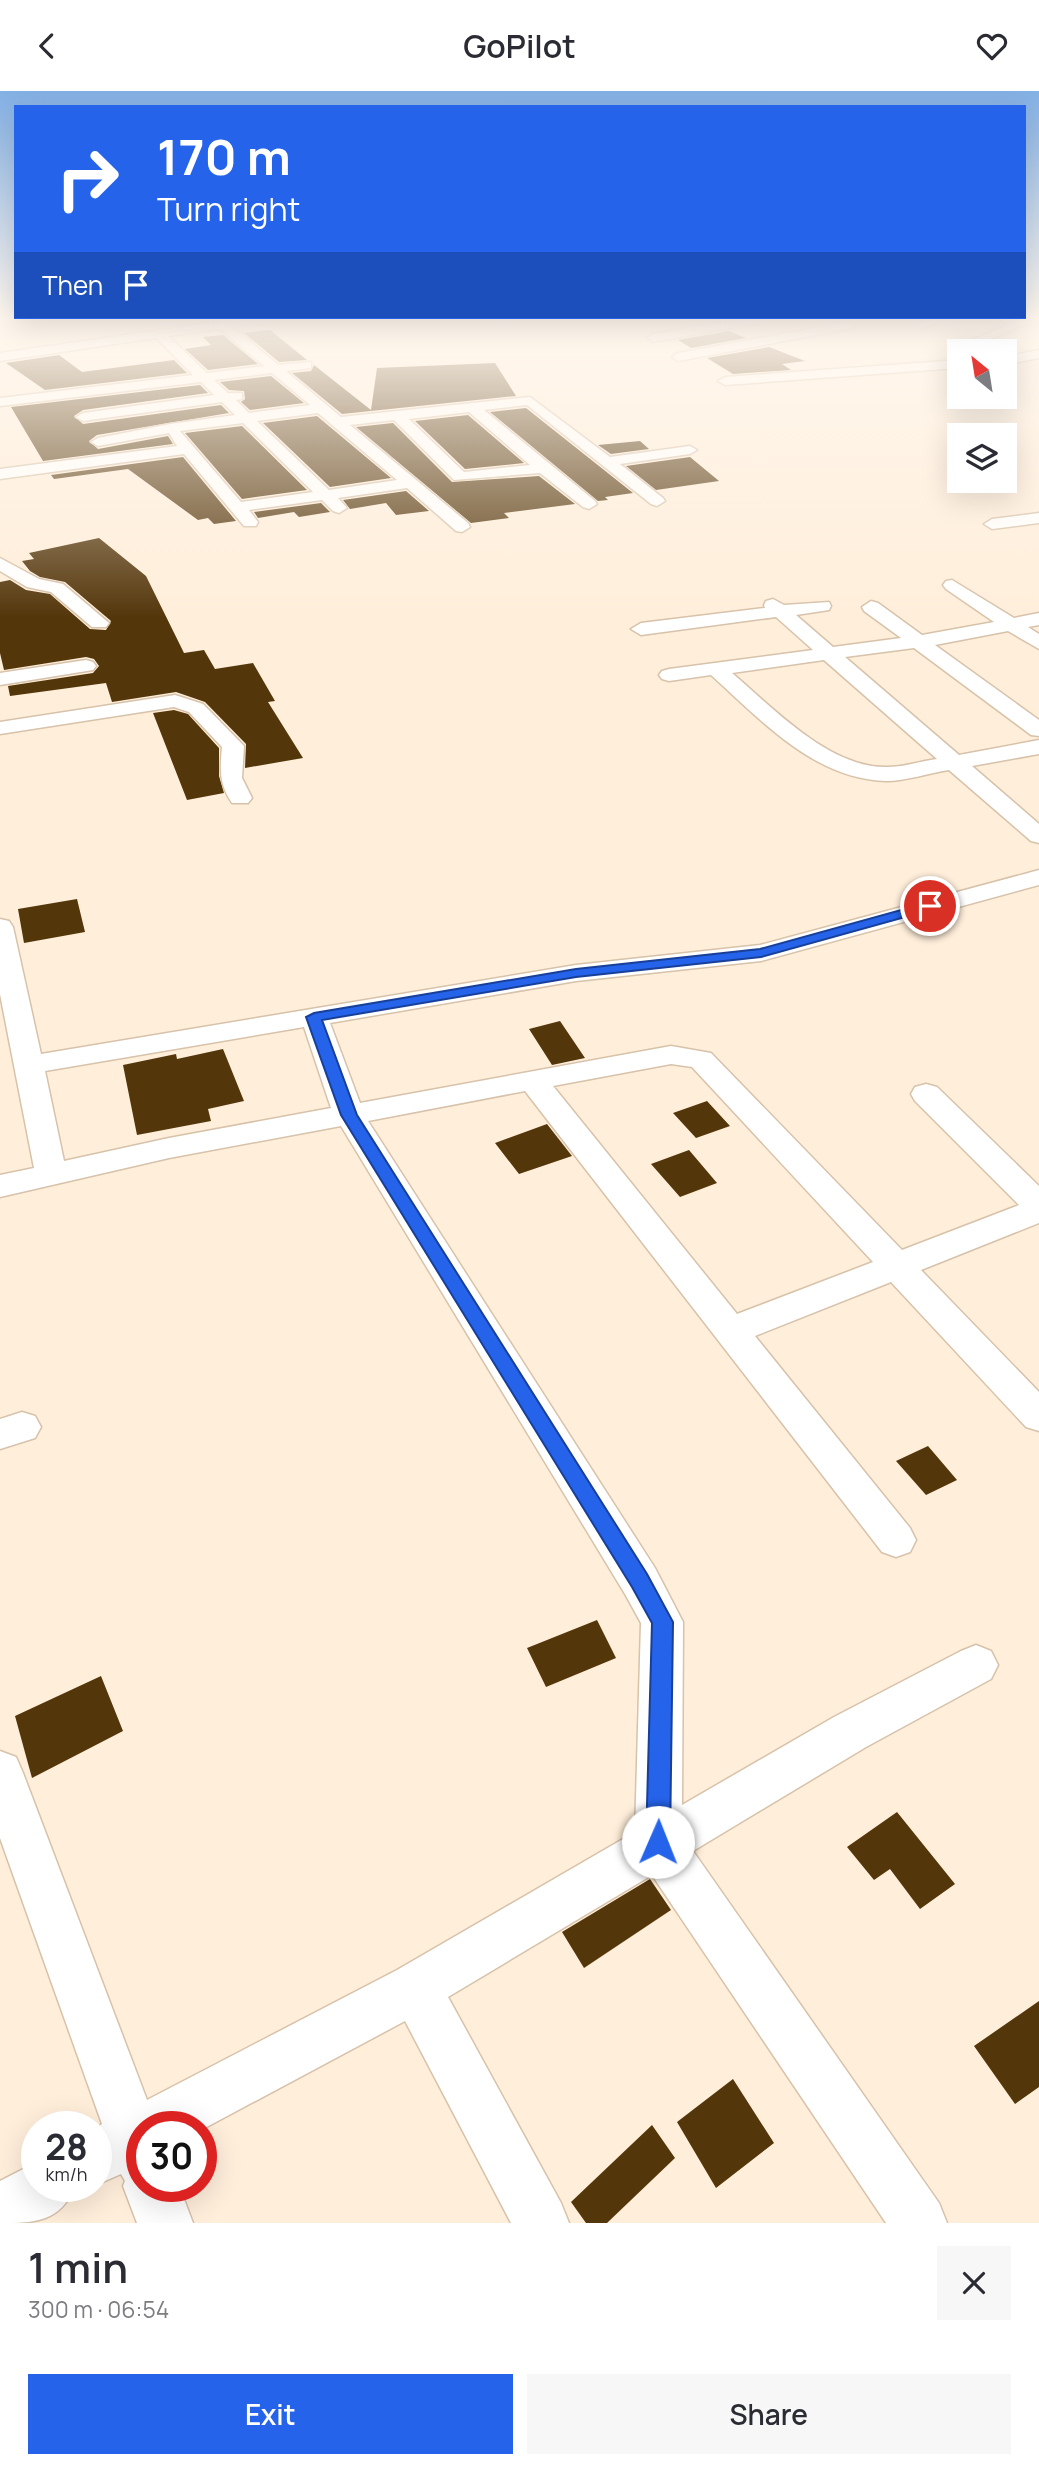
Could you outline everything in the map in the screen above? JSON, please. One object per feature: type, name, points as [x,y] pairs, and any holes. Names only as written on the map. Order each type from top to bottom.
[{"type":"street","points":[[98,442],[170,428],[250,418]]},
{"type":"street","points":[[334,418],[462,527]]},
{"type":"street","points":[[338,422],[368,418]]},
{"type":"street","points":[[400,418],[460,478],[543,468]]},
{"type":"street","points":[[485,418],[589,504]]},
{"type":"street","points":[[552,418],[657,501]]},
{"type":"street","points":[[246,419],[339,508]]},
{"type":"street","points":[[170,428],[250,522]]},
{"type":"street","points":[[0,474],[189,449]]},
{"type":"street","points":[[605,461],[690,450]]},
{"type":"street","points":[[238,507],[411,483]]},
{"type":"street","points":[[1019,503],[1039,516]]},
{"type":"street","points":[[992,524],[1039,516]]},
{"type":"street","points":[[0,563],[33,583],[57,588],[99,623]]},
{"type":"street","points":[[952,585],[1039,643]]},
{"type":"street","points":[[641,629],[777,609],[822,606]]},
{"type":"street","points":[[871,607],[1039,730]]},
{"type":"street","points":[[777,609],[1039,836]]},
{"type":"street","points":[[669,675],[918,641],[1039,619]]},
{"type":"street","points":[[0,679],[86,666]]},
{"type":"street","points":[[716,669],[816,753],[866,774],[888,774],[1039,747]]},
{"type":"street","points":[[0,728],[175,701],[188,703],[233,746],[231,778],[240,798]]},
{"type":"street","points":[[29,1065],[576,973],[761,953],[1039,877]]},
{"type":"street","points":[[0,927],[51,1174]]},
{"type":"street","points":[[314,1017],[349,1115],[640,1581],[662,1622],[658,1842],[919,2223]]},
{"type":"street","points":[[0,1186],[169,1148],[671,1055],[701,1059],[1039,1416]]},
{"type":"street","points":[[533,1081],[896,1540]]},
{"type":"street","points":[[731,1331],[1039,1207],[926,1094]]},
{"type":"street","points":[[203,2111],[658,1842],[850,1732],[976,1665]]},
{"type":"street","points":[[0,1773],[126,2122]]},
{"type":"street","points":[[415,1988],[541,2223]]},
{"type":"street","points":[[0,2212],[21,2200]]},
{"type":"street","points":[[157,2202],[165,2223]]},
{"type":"building","points":[[18,418],[77,418],[83,424],[123,418],[196,418],[97,435],[89,441],[98,449],[168,436],[173,444],[43,461]]},
{"type":"building","points":[[320,418],[391,478],[330,487],[263,423]]},
{"type":"building","points":[[472,418],[524,463],[465,469],[415,421]]},
{"type":"building","points":[[498,418],[539,418],[633,493],[605,497],[608,500],[598,501]]},
{"type":"building","points":[[393,423],[452,482],[539,476],[575,504],[504,513],[509,518],[471,523],[356,427]]},
{"type":"building","points":[[242,426],[307,490],[242,499],[185,433]]},
{"type":"building","points":[[640,441],[649,449],[611,454],[598,445]]},
{"type":"building","points":[[183,457],[236,521],[214,524],[208,518],[198,520],[128,469],[54,479],[51,475]]},
{"type":"building","points":[[690,457],[719,481],[656,490],[626,466]]},
{"type":"building","points":[[406,491],[429,511],[396,515],[386,503],[350,509],[343,500]]},
{"type":"building","points":[[321,503],[330,512],[299,517],[294,512],[258,518],[254,512]]},
{"type":"building","points":[[99,538],[146,576],[184,653],[204,650],[215,669],[253,663],[275,701],[268,702],[303,758],[245,768],[246,744],[205,702],[176,692],[112,702],[106,683],[10,696],[8,686],[93,673],[99,666],[94,659],[86,657],[4,670],[0,653],[0,582],[10,580],[26,590],[50,594],[90,629],[106,630],[111,621],[65,582],[40,577],[30,571],[22,561],[34,559],[29,553]]},
{"type":"building","points":[[174,710],[188,714],[219,748],[219,776],[224,793],[187,800],[153,713]]},
{"type":"building","points":[[77,899],[85,932],[24,943],[18,909]]},
{"type":"building","points":[[560,1021],[585,1058],[552,1065],[529,1029]]},
{"type":"building","points":[[223,1049],[244,1101],[208,1109],[211,1121],[137,1135],[123,1065],[176,1054],[177,1059]]},
{"type":"building","points":[[707,1101],[730,1126],[696,1138],[673,1113]]},
{"type":"building","points":[[547,1124],[572,1156],[519,1174],[495,1143]]},
{"type":"building","points":[[689,1150],[717,1183],[680,1197],[651,1164]]},
{"type":"building","points":[[928,1446],[957,1480],[926,1495],[896,1461]]},
{"type":"building","points":[[597,1620],[616,1658],[546,1687],[527,1648]]},
{"type":"building","points":[[101,1676],[123,1731],[32,1778],[15,1716]]},
{"type":"building","points":[[897,1812],[955,1884],[920,1909],[890,1869],[874,1880],[847,1847]]},
{"type":"building","points":[[650,1879],[671,1910],[584,1968],[562,1932]]},
{"type":"building","points":[[1039,2001],[1039,2087],[1015,2104],[974,2046]]},
{"type":"building","points":[[733,2079],[774,2143],[716,2188],[677,2122]]},
{"type":"building","points":[[652,2125],[675,2158],[607,2223],[586,2223],[571,2202]]},
{"type":"route","points":[[658,1842],[662,1622],[640,1581],[349,1115],[314,1017],[576,973],[761,953],[930,906]]}]
